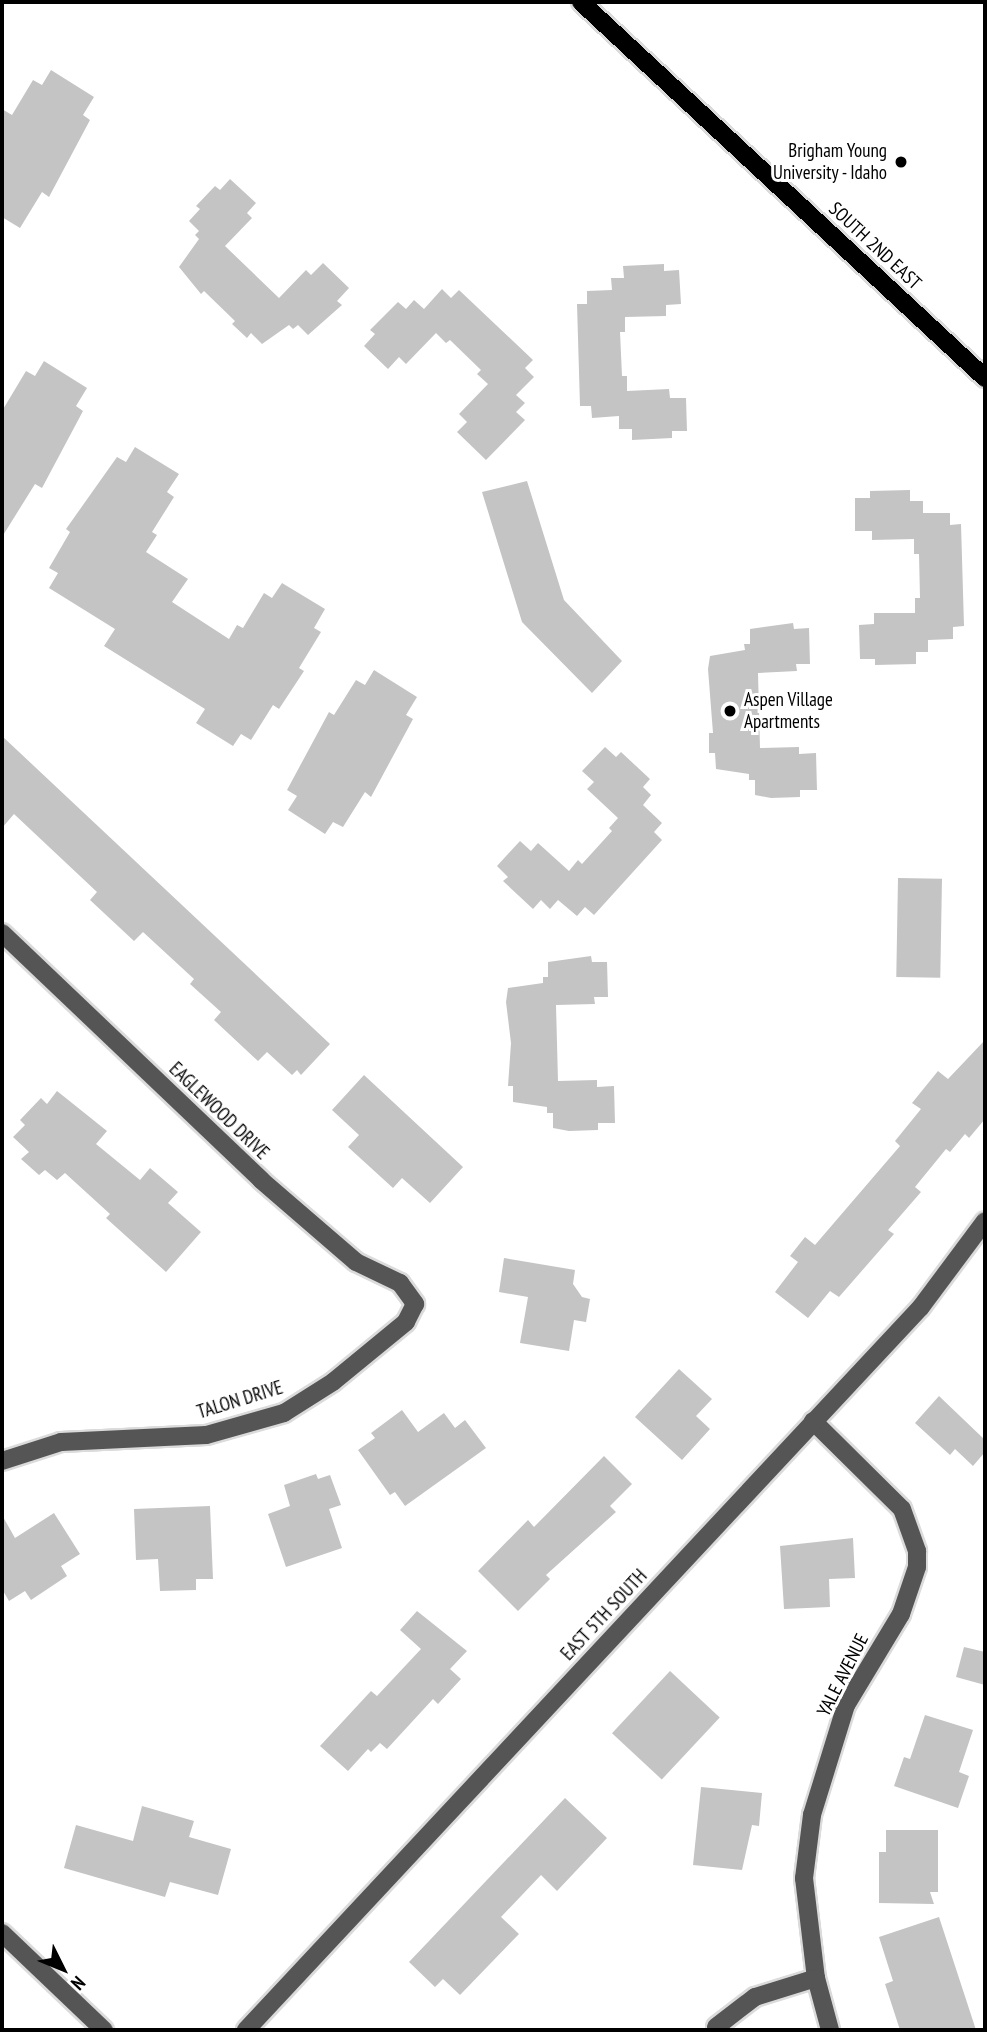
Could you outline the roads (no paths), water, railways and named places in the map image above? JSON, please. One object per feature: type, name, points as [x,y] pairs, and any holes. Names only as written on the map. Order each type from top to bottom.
[{"type":"main road","name":"SOUTH 2ND EAST","points":[[581,2],[985,377]]},
{"type":"street","name":"EAGLEWOOD DRIVE","points":[[2,933],[261,1180],[356,1262],[400,1283],[414,1307]]},
{"type":"street","name":"EAST 5TH SOUTH","points":[[246,2030],[920,1307],[985,1221]]},
{"type":"street","name":"TALON DRIVE","points":[[2,1461],[61,1442],[206,1435],[284,1413],[333,1382],[406,1322],[414,1307]]},
{"type":"street","name":"YALE AVENUE","points":[[813,1421],[902,1509],[917,1551],[917,1567],[901,1614],[846,1705],[812,1815],[804,1878],[817,1978],[830,2030]]},
{"type":"street","points":[[2,1933],[104,2030]]},
{"type":"street","points":[[716,2027],[755,1997],[817,1978]]},
{"type":"place","name":"Brigham Young University - Idaho","points":[[901,162]]},
{"type":"place","name":"Aspen Village Apartments","points":[[730,711]]}]
